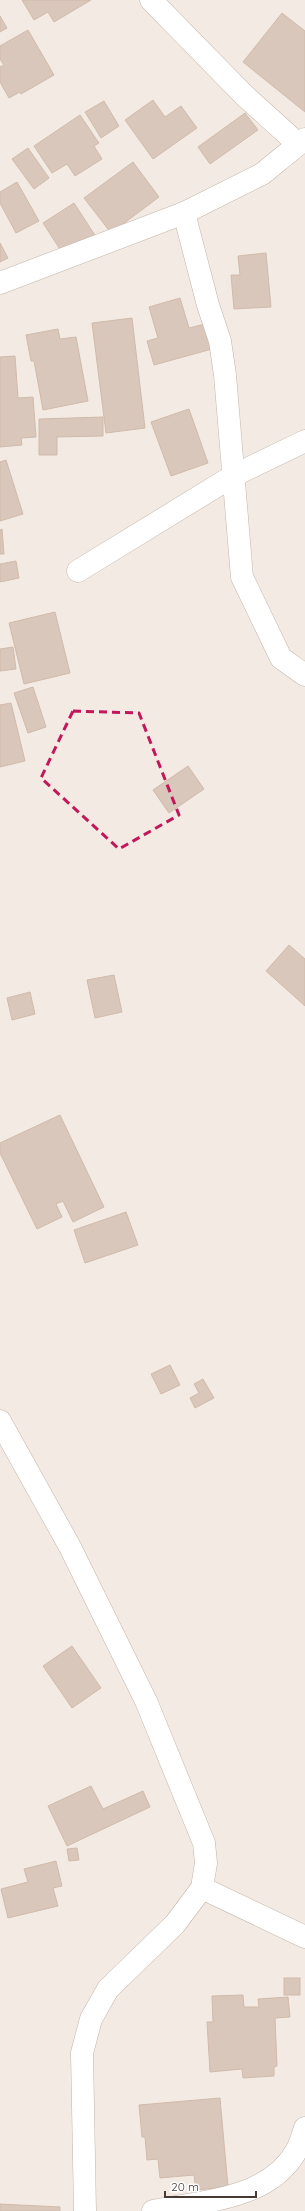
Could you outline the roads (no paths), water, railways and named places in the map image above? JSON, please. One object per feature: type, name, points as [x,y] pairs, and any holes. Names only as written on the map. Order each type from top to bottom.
[{"type":"street","points":[[0,283],[184,213],[262,174],[301,142],[238,90],[151,0]]},
{"type":"street","points":[[184,213],[208,305],[220,341],[234,476],[242,577],[281,658],[305,675]]},
{"type":"street","points":[[78,571],[234,476],[305,441]]},
{"type":"street","points":[[0,1422],[70,1548],[146,1701],[204,1843],[206,1863],[202,1888],[175,1924],[108,1989],[91,2019],[82,2053],[85,2211]]},
{"type":"street","points":[[202,1888],[299,1930]]},
{"type":"street","points":[[153,2211],[229,2197],[254,2189],[277,2175],[295,2153],[305,2128]]}]
